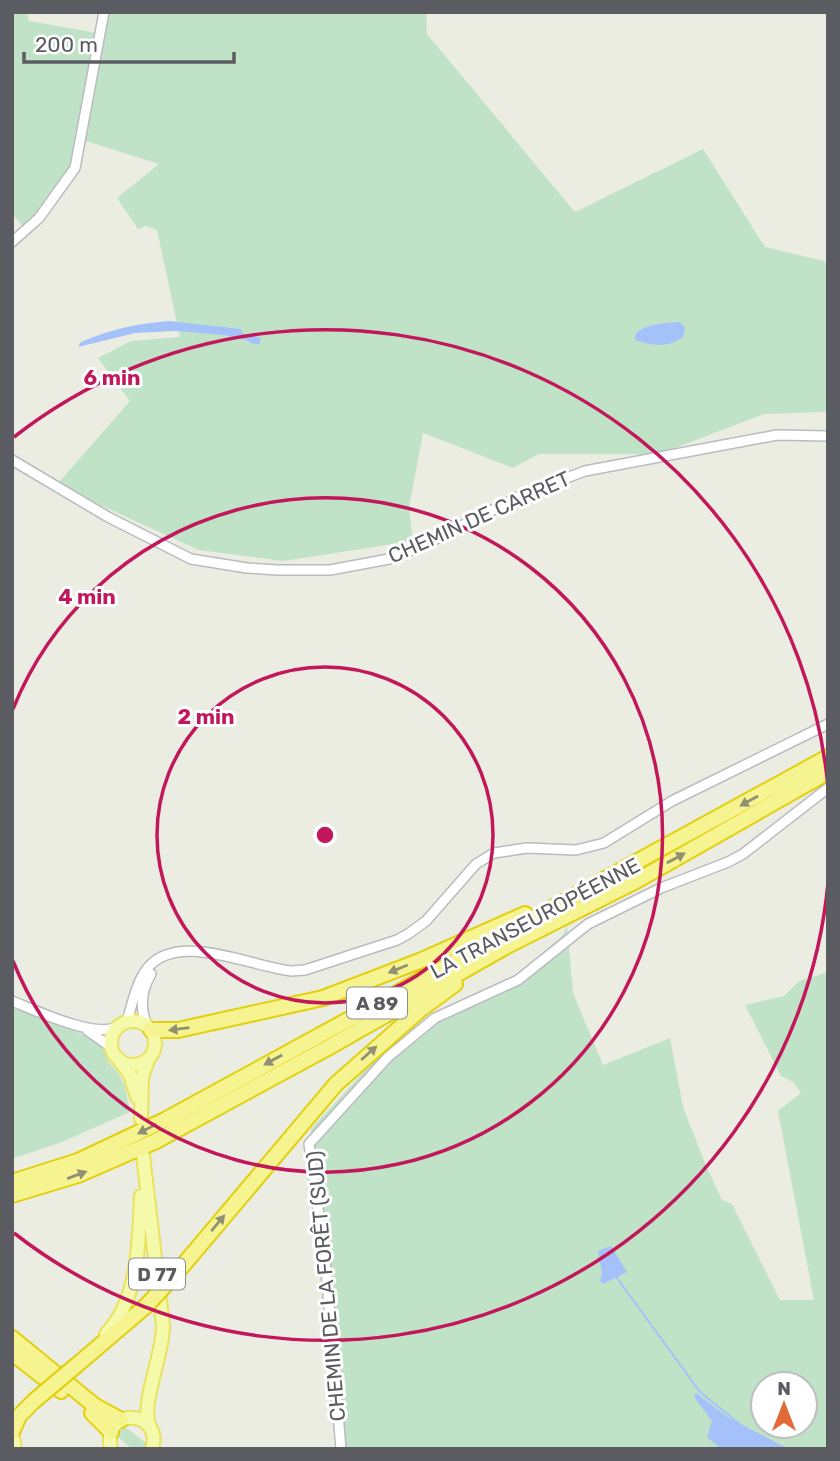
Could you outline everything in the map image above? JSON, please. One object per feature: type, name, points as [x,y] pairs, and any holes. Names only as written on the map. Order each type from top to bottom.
[{"type":"highway","name":"LA TRANSEUROPÉENNE","points":[[12,1182],[78,1161],[122,1142],[828,757]]},
{"type":"highway","name":"LA TRANSEUROPÉENNE","points":[[12,1195],[79,1175],[156,1141],[319,1053],[507,946],[638,880],[828,772]]},
{"type":"highway","points":[[149,1027],[178,1030],[323,998],[422,960],[528,912],[549,911]]},
{"type":"highway","points":[[12,1432],[19,1416],[33,1400],[146,1306],[337,1084],[421,1009],[492,961],[507,946]]},
{"type":"highway","points":[[12,1338],[95,1406],[115,1436]]},
{"type":"highway","points":[[12,1353],[96,1416],[115,1436]]},
{"type":"main road","points":[[141,1022],[149,1027],[156,1042],[142,1077],[141,1113],[130,1075],[111,1047],[111,1038],[122,1024],[141,1022]]},
{"type":"main road","points":[[121,1062],[135,1065],[148,1060]]},
{"type":"main road","name":"D 77","points":[[77,1363],[111,1329],[129,1295],[140,1227],[144,1161],[163,1326],[161,1354],[146,1411],[149,1425]]},
{"type":"main road","name":"D 77","points":[[115,1436],[142,1401],[154,1380]]},
{"type":"main road","points":[[12,1416],[33,1400]]},
{"type":"main road","points":[[115,1436],[142,1420],[149,1425],[154,1435],[154,1447]]},
{"type":"main road","points":[[12,1432],[15,1449]]},
{"type":"street","points":[[12,242],[39,218],[75,168],[104,12]]},
{"type":"street","name":"CHEMIN DE CARRET","points":[[12,460],[79,501],[191,559],[247,568],[330,570],[389,559],[424,545],[524,494],[585,471],[777,435],[828,436]]},
{"type":"street","points":[[12,1001],[79,1026],[104,1030],[122,1024],[139,982],[152,963],[184,950],[204,951],[291,971],[305,970],[397,940],[426,921],[476,864],[494,853],[527,848],[576,850],[604,843],[671,801],[828,724]]},
{"type":"street","name":"CHEMIN DE LA FORÊT (SUD)","points":[[341,1449],[325,1259],[309,1144],[388,1057],[435,1018],[518,980],[588,924],[661,888],[743,854],[828,788]]},
{"type":"street","points":[[149,1027],[142,1013],[144,988],[151,973],[169,955]]},
{"type":"street","points":[[79,1026],[111,1047]]},
{"type":"green space","points":[[12,12],[27,12],[29,21],[103,34],[107,12],[426,12],[427,34],[575,212],[703,149],[765,247],[824,261],[828,266],[828,412],[764,414],[659,454],[539,454],[513,468],[423,433],[409,507],[413,541],[283,561],[199,550],[67,490],[60,481],[130,401],[98,358],[131,341],[180,337],[157,230],[146,226],[138,229],[117,198],[159,164],[76,138],[71,168],[42,207],[23,226],[12,214]]},
{"type":"green space","points":[[567,926],[573,993],[603,1065],[670,1038],[683,1107],[722,1200],[732,1204],[780,1300],[814,1300],[778,1111],[801,1093],[793,1082],[781,1076],[745,1005],[784,996],[799,981],[828,972],[828,1449],[343,1449],[328,1269],[311,1129],[371,1064],[433,1019],[516,977],[563,935]]},
{"type":"green space","points":[[12,1007],[90,1037],[103,1047],[109,1063],[125,1086],[130,1112],[62,1142],[12,1159]]},
{"type":"green space","points":[[124,1426],[147,1444],[145,1449],[132,1449],[117,1436]]},
{"type":"water","points":[[169,321],[241,329],[242,333],[261,338],[260,344],[224,335],[176,331],[135,333],[78,347],[81,342],[114,330]]},
{"type":"water","points":[[680,322],[685,328],[683,337],[672,343],[654,345],[635,340],[636,333],[646,327]]},
{"type":"water","points":[[611,1246],[627,1272],[603,1284],[600,1281],[602,1272],[598,1251]]},
{"type":"water","points":[[696,1393],[729,1418],[749,1428],[749,1440],[772,1440],[789,1449],[721,1449],[707,1437],[712,1421],[694,1397]]},
{"type":"waterway","points":[[617,1278],[700,1392],[741,1425]]}]
